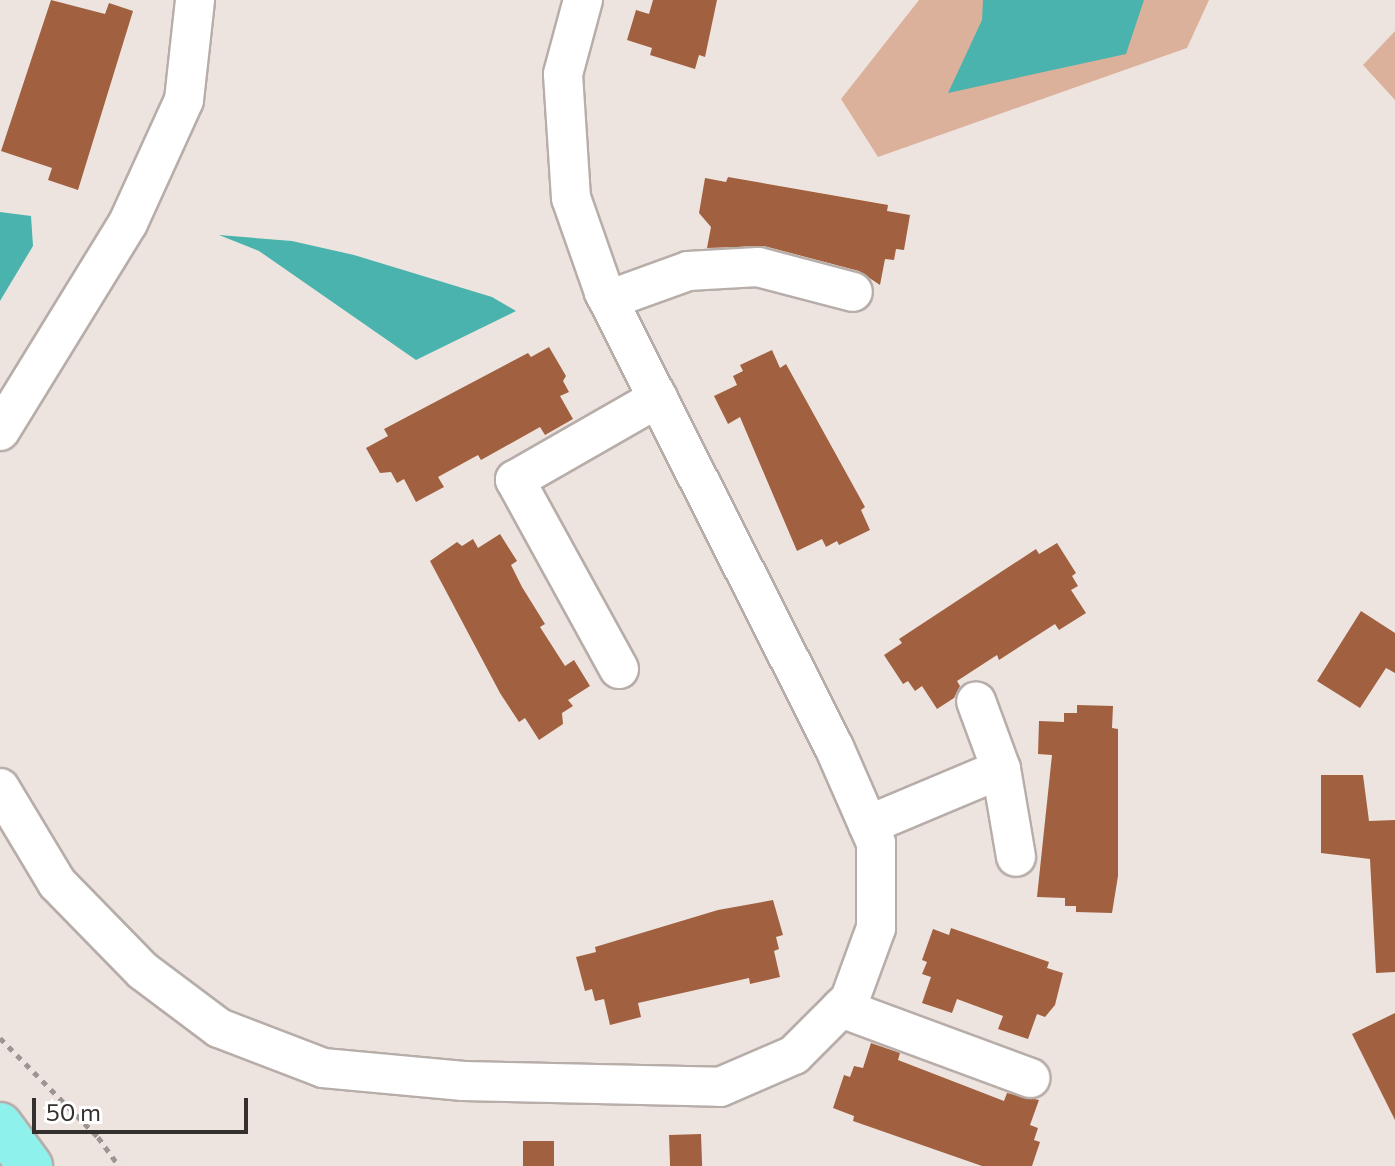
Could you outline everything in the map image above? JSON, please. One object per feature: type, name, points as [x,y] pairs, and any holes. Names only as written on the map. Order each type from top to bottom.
[{"type":"main road","points":[[0,1125],[30,1166]]},
{"type":"street","points":[[0,431],[128,223],[178,114],[184,100],[195,0]]},
{"type":"street","points":[[0,788],[57,883],[143,971],[219,1028],[323,1068],[463,1081],[720,1087],[794,1055],[850,999],[876,928],[876,843],[834,747],[608,300],[571,198],[563,74],[583,0]]},
{"type":"street","points":[[608,300],[688,271],[758,267],[853,292]]},
{"type":"street","points":[[619,669],[515,480],[658,398]]},
{"type":"street","points":[[976,701],[1001,769],[1016,857]]},
{"type":"street","points":[[868,825],[1001,769]]},
{"type":"street","points":[[841,1008],[1030,1078]]},
{"type":"path","points":[[0,1038],[98,1137],[119,1166]]},
{"type":"shaded area","points":[[919,0],[1209,0],[1187,48],[878,157],[841,99]]},
{"type":"shaded area","points":[[1395,31],[1395,100],[1363,65]]},
{"type":"water","points":[[983,0],[1144,0],[1126,54],[948,93],[982,20]]},
{"type":"water","points":[[0,212],[31,216],[33,246],[0,301]]},
{"type":"water","points":[[219,235],[292,241],[354,255],[492,297],[516,311],[416,360],[259,251]]},
{"type":"building","points":[[51,0],[105,14],[109,3],[133,11],[78,190],[48,180],[52,168],[1,151]]},
{"type":"building","points":[[653,0],[717,0],[705,57],[699,55],[695,69],[650,55],[652,48],[627,40],[636,10],[649,14]]},
{"type":"building","points":[[728,177],[888,205],[887,211],[910,215],[904,250],[896,249],[894,260],[885,259],[880,285],[859,271],[764,246],[707,248],[711,227],[699,213],[705,178],[726,182]]},
{"type":"building","points":[[549,347],[566,376],[563,381],[569,392],[560,396],[573,419],[545,435],[540,427],[481,460],[478,455],[438,477],[444,487],[416,502],[404,479],[397,483],[391,472],[380,473],[366,448],[388,436],[384,429],[528,353],[531,357]]},
{"type":"building","points":[[772,350],[780,368],[786,364],[865,507],[861,510],[870,530],[839,545],[837,541],[826,547],[822,539],[797,551],[740,417],[728,424],[714,396],[737,385],[733,376],[743,371],[740,365]]},
{"type":"building","points":[[500,534],[517,561],[511,565],[522,587],[545,624],[540,627],[565,666],[574,660],[590,686],[568,700],[573,706],[562,713],[563,724],[539,740],[525,718],[519,722],[500,693],[430,561],[457,542],[462,546],[473,539],[478,548]]},
{"type":"building","points":[[1057,543],[1076,573],[1072,576],[1078,586],[1071,590],[1086,613],[1059,630],[1055,624],[999,660],[997,655],[957,681],[960,686],[954,698],[937,709],[922,686],[915,691],[908,681],[903,684],[884,655],[902,643],[899,639],[1036,549],[1039,554]]},
{"type":"building","points":[[1361,611],[1395,633],[1395,673],[1386,668],[1360,708],[1317,681]]},
{"type":"building","points":[[1077,705],[1113,706],[1112,728],[1118,729],[1118,876],[1112,913],[1076,912],[1076,906],[1065,906],[1065,898],[1037,897],[1052,755],[1038,754],[1039,721],[1064,722],[1064,713],[1077,713]]},
{"type":"building","points":[[1321,775],[1363,775],[1369,821],[1395,820],[1395,972],[1376,973],[1370,859],[1321,853]]},
{"type":"building","points":[[773,900],[783,935],[776,937],[779,949],[774,951],[780,977],[750,984],[749,978],[638,1003],[641,1017],[610,1025],[604,999],[595,1001],[592,989],[585,991],[576,957],[596,952],[595,947],[718,910]]},
{"type":"building","points":[[951,928],[1049,962],[1047,968],[1063,973],[1055,1005],[1045,1017],[1037,1014],[1028,1039],[998,1029],[1003,1016],[957,999],[952,1013],[922,1003],[931,977],[922,974],[927,962],[922,960],[933,929],[949,935]]},
{"type":"building","points":[[1395,1013],[1395,1120],[1352,1034]]},
{"type":"building","points":[[871,1043],[900,1053],[898,1060],[1004,1101],[1007,1093],[1039,1100],[1030,1125],[1038,1128],[1034,1140],[1040,1142],[1032,1166],[982,1166],[853,1121],[854,1116],[833,1108],[844,1075],[850,1077],[854,1066],[863,1068]]},
{"type":"building","points":[[701,1134],[702,1166],[670,1166],[669,1135]]},
{"type":"building","points":[[523,1141],[554,1141],[554,1166],[523,1166]]}]
